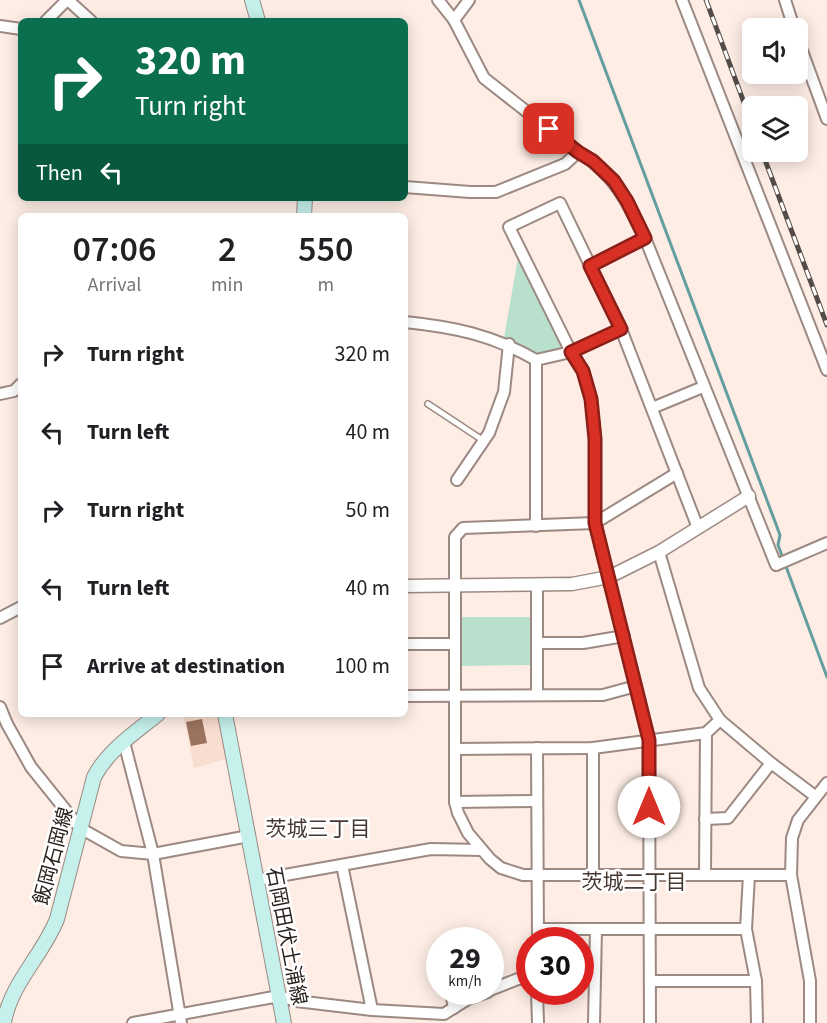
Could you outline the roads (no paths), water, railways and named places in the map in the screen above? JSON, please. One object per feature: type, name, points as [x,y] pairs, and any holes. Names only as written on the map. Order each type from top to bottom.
[{"type":"main road","points":[[252,0],[257,18]]},
{"type":"main road","name":"飯岡石岡線","points":[[4,1023],[18,987],[50,937],[57,919],[94,777],[100,765],[154,717]]},
{"type":"main road","name":"石岡田伏土浦線","points":[[226,717],[284,1023]]},
{"type":"street","points":[[49,18],[68,0],[88,18]]},
{"type":"street","points":[[438,0],[454,20],[484,78],[578,152],[593,161],[614,181],[627,201],[645,238],[776,565],[827,543]]},
{"type":"street","points":[[454,20],[469,0]]},
{"type":"street","points":[[682,0],[827,370]]},
{"type":"street","points":[[785,0],[791,18]]},
{"type":"street","points":[[0,26],[18,29]]},
{"type":"street","points":[[808,67],[827,119]]},
{"type":"street","points":[[408,187],[496,192],[565,164],[578,152]]},
{"type":"street","points":[[650,1023],[649,740],[595,523],[595,439],[591,399],[583,371],[571,352],[509,227],[560,203],[621,329],[699,528]]},
{"type":"street","points":[[590,266],[645,238]]},
{"type":"street","points":[[408,322],[464,331],[509,345],[536,360],[571,352],[621,329]]},
{"type":"street","points":[[457,480],[489,433],[504,392],[509,345]]},
{"type":"street","points":[[536,360],[536,526]]},
{"type":"street","points":[[0,394],[14,392],[18,387]]},
{"type":"street","points":[[652,408],[704,387]]},
{"type":"street","points":[[677,473],[595,523],[463,528],[455,537],[455,802],[458,813],[482,850],[501,868],[523,874],[791,875]]},
{"type":"street","points":[[408,586],[572,584],[609,577],[659,552],[749,496]]},
{"type":"street","points":[[659,552],[699,688],[720,720],[815,796]]},
{"type":"street","points":[[537,585],[537,695]]},
{"type":"street","points":[[0,618],[18,609]]},
{"type":"street","points":[[537,643],[583,644],[624,636]]},
{"type":"street","points":[[408,644],[454,644]]},
{"type":"street","points":[[408,696],[603,695],[636,686]]},
{"type":"street","points":[[0,707],[30,767],[80,828],[121,851],[153,854],[249,836]]},
{"type":"street","points":[[455,749],[593,748],[706,733],[720,720]]},
{"type":"street","points":[[705,875],[706,733]]},
{"type":"street","points":[[124,742],[153,854],[180,1018]]},
{"type":"street","points":[[537,748],[538,927]]},
{"type":"street","points":[[593,748],[593,875]]},
{"type":"street","points":[[705,819],[728,818],[771,763]]},
{"type":"street","points":[[810,1023],[810,981],[791,875],[792,838],[798,820],[827,783]]},
{"type":"street","points":[[455,802],[537,801]]},
{"type":"street","points":[[257,879],[431,849],[482,850]]},
{"type":"street","points":[[342,865],[372,1010]]},
{"type":"street","points":[[748,875],[746,930],[756,981],[757,1023]]},
{"type":"street","points":[[594,1023],[596,929],[746,930]]},
{"type":"street","points":[[650,981],[756,981]]},
{"type":"street","points":[[133,1023],[180,1018],[279,996],[296,1001],[372,1010],[447,1015],[464,1005]]},
{"type":"street","points":[[537,1005],[538,1023]]},
{"type":"lane","points":[[428,404],[484,441]]},
{"type":"waterway","points":[[579,0],[780,535],[778,545],[827,677]]},
{"type":"railway","points":[[706,0],[742,97]]},
{"type":"railway","points":[[766,162],[827,325]]},
{"type":"district","name":"茨城三丁目","points":[[318,829]]},
{"type":"district","name":"茨城二丁目","points":[[634,882]]}]
